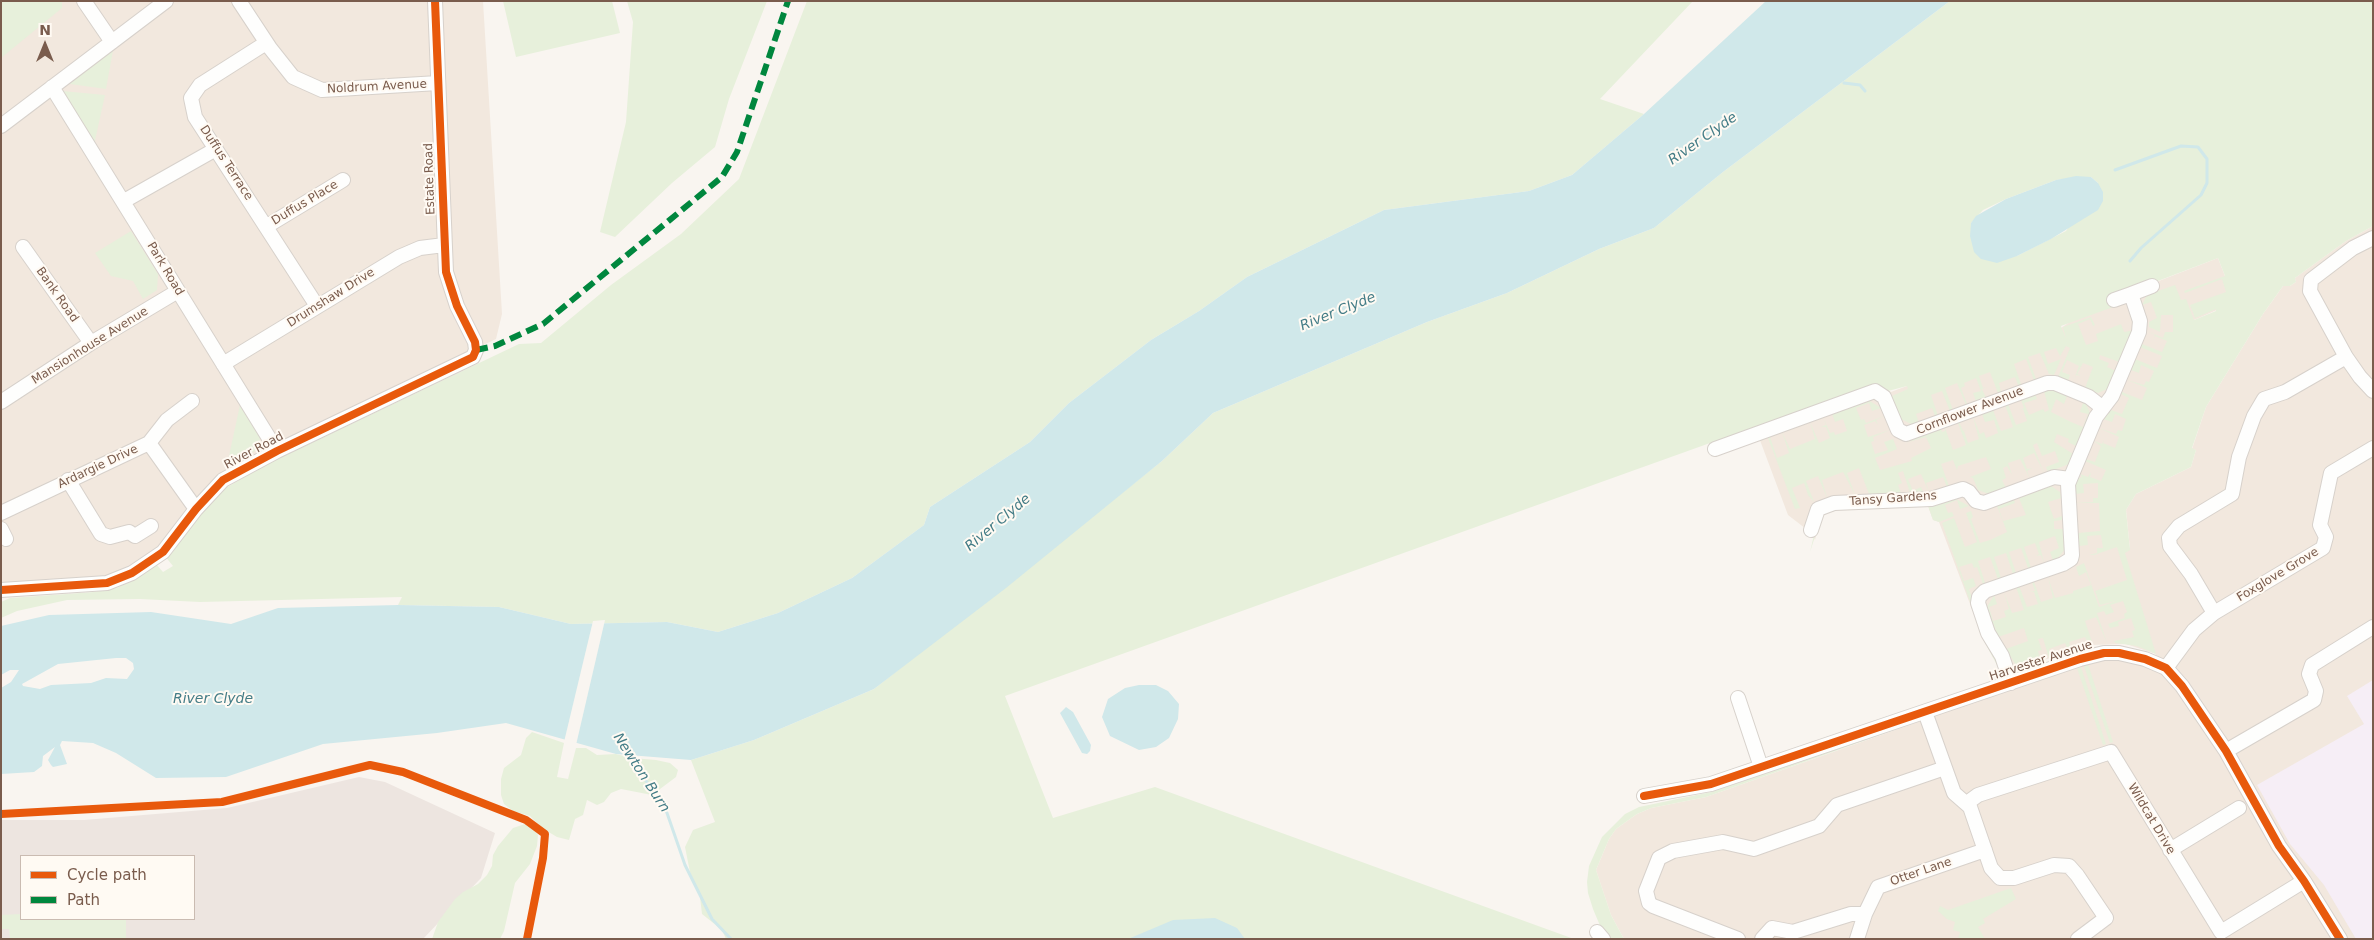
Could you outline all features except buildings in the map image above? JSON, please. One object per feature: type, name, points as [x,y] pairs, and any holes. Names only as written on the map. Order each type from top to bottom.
[{"type":"street","points":[[84,1],[112,42]]},
{"type":"street","points":[[1,126],[166,1]]},
{"type":"street","name":"Noldrum Avenue","points":[[239,1],[266,43],[293,77],[322,90],[438,83]]},
{"type":"street","name":"Estate Road","points":[[435,1],[446,272],[457,306],[475,342],[476,350]]},
{"type":"street","name":"Duffus Terrace","points":[[266,43],[200,85],[191,98],[195,117],[317,306]]},
{"type":"street","name":"Park Road","points":[[52,87],[277,451]]},
{"type":"street","points":[[124,201],[216,149]]},
{"type":"street","name":"Duffus Place","points":[[267,226],[343,180]]},
{"type":"street","points":[[2373,238],[2353,248],[2311,280],[2310,291],[2346,357],[2373,391]]},
{"type":"street","name":"Drumshaw Drive","points":[[223,364],[399,257],[420,248],[444,244]]},
{"type":"street","name":"Bank Road","points":[[23,247],[91,343]]},
{"type":"street","points":[[2114,300],[2152,286]]},
{"type":"street","name":"Mansionhouse Avenue","points":[[1,402],[91,343],[178,291]]},
{"type":"street","points":[[2011,682],[2002,656],[1988,633],[1978,603],[1978,597],[1984,591],[2065,563],[2070,559],[2072,552],[2067,491],[2070,479],[2096,417],[2112,396],[2140,329],[2139,317],[2131,294]]},
{"type":"street","name":"River Road","points":[[1,590],[107,583],[132,573],[162,552],[196,508],[224,480],[277,451],[473,357],[476,350]]},
{"type":"street","points":[[2214,613],[2191,574],[2170,546],[2168,538],[2179,526],[2232,494],[2238,458],[2254,416],[2264,398],[2285,392],[2346,357]]},
{"type":"street","name":"Cornflower Avenue","points":[[1715,449],[1874,391],[1884,397],[1898,430],[1906,434],[2047,383],[2056,383],[2089,397],[2103,408]]},
{"type":"street","points":[[149,443],[167,420],[192,400]]},
{"type":"street","name":"Ardargie Drive","points":[[1,513],[149,443],[196,508]]},
{"type":"street","name":"Foxglove Grove","points":[[2166,668],[2194,630],[2214,613],[2323,548],[2326,537],[2320,525],[2330,473],[2373,448]]},
{"type":"street","name":"Tansy Gardens","points":[[1810,530],[1818,509],[1834,503],[1931,499],[1963,489],[1970,492],[1976,501],[1984,503],[2054,477],[2070,479]]},
{"type":"street","points":[[68,480],[101,534],[110,537],[129,532],[135,536],[151,526]]},
{"type":"street","points":[[2226,751],[2314,700],[2316,691],[2309,674],[2312,665],[2373,627]]},
{"type":"street","name":"Harvester Avenue","points":[[1644,796],[1711,784],[2080,658],[2104,653],[2119,653],[2166,668],[2182,686],[2226,751],[2279,846],[2304,881],[2340,939]]},
{"type":"street","points":[[1738,698],[1761,767]]},
{"type":"street","points":[[1925,712],[1954,793],[1967,802],[1991,868],[2000,878],[2014,878],[2054,865],[2069,866],[2106,918],[2078,939]]},
{"type":"street","name":"Wildcat Drive","points":[[1967,802],[1978,795],[2111,752],[2223,936],[2304,881]]},
{"type":"street","points":[[1738,939],[1649,903],[1646,891],[1659,858],[1673,851],[1723,842],[1754,849],[1819,826],[1824,823],[1832,808],[1837,805],[1946,768]]},
{"type":"street","points":[[2170,850],[2239,808]]},
{"type":"street","name":"Otter Lane","points":[[1857,939],[1865,914],[1878,887],[1986,850]]},
{"type":"street","points":[[1762,939],[1772,928],[1794,932],[1851,914],[1865,914]]},
{"type":"shaded area","points":[[1,1],[483,1],[502,314],[496,339],[229,467],[150,556],[121,576],[1,597]]},
{"type":"shaded area","points":[[2373,226],[2373,939],[1624,939],[1611,915],[1596,870],[1609,839],[1616,829],[1637,814],[1651,808],[1706,797],[2093,660],[2108,658],[2144,665],[2156,654],[2126,644],[2091,645],[2022,667],[2022,670],[1994,680],[1993,678],[1998,672],[1998,666],[1984,641],[1939,522],[1933,520],[1928,506],[1841,509],[1827,513],[1821,518],[1815,540],[1810,532],[1788,515],[1755,427],[1875,383],[1891,392],[2061,328],[2109,295],[2149,280],[2151,284],[2218,258],[2235,302],[2185,324],[2113,492],[2130,549],[2126,510],[2136,494],[2191,467],[2196,450],[2192,449],[2206,407],[2263,314],[2283,286],[2290,286],[2296,282],[2295,278],[2346,241]]},
{"type":"shaded area","points":[[2373,680],[2373,939],[2356,939],[2324,885],[2290,844],[2257,785],[2364,724],[2347,696]]},
{"type":"shaded area","points":[[359,777],[385,782],[495,833],[481,878],[423,939],[1,939],[1,820],[84,820],[227,808]]},
{"type":"green space","points":[[1,1],[62,1],[62,8],[1,58]]},
{"type":"green space","points":[[503,1],[612,1],[620,33],[516,57]]},
{"type":"green space","points":[[627,1],[767,1],[729,99],[715,147],[672,183],[615,237],[600,232],[626,122],[633,22]]},
{"type":"green space","points":[[807,1],[1693,1],[1600,99],[1644,114],[1572,175],[1529,191],[1384,210],[1247,277],[1199,311],[1151,340],[1069,403],[1030,442],[930,507],[924,525],[852,578],[778,613],[718,632],[667,622],[571,624],[499,607],[398,605],[402,597],[200,602],[140,599],[67,600],[17,611],[1,618],[1,602],[10,598],[94,592],[117,588],[147,572],[156,564],[163,572],[173,566],[164,555],[224,489],[263,466],[519,344],[541,343],[611,285],[681,234],[739,179]]},
{"type":"green space","points":[[1950,1],[2373,1],[2373,226],[2346,241],[2295,278],[2296,282],[2290,286],[2283,286],[2263,314],[2206,407],[2192,448],[2196,450],[2191,467],[2136,494],[2126,510],[2130,550],[2125,553],[2156,654],[2137,646],[2115,643],[2114,641],[2134,637],[2132,631],[2135,630],[2131,618],[2118,622],[2119,626],[2110,628],[2108,624],[2125,618],[2124,614],[2127,612],[2123,601],[2110,605],[2114,612],[2106,615],[2104,611],[2097,613],[2107,643],[2096,617],[2085,621],[2093,645],[2089,645],[2085,637],[2069,642],[2072,651],[2069,652],[2065,643],[2049,649],[2052,657],[2049,658],[2043,638],[2038,639],[2042,650],[2038,651],[2041,661],[2017,667],[2006,649],[2028,641],[2024,628],[1998,637],[1987,607],[1994,595],[1997,604],[1989,607],[1993,621],[2006,617],[2004,611],[2009,609],[2004,592],[2012,613],[2024,610],[2016,587],[2019,586],[2027,607],[2038,604],[2034,592],[2030,592],[2035,591],[2032,582],[2034,582],[2041,602],[2053,598],[2048,577],[2055,598],[2091,585],[2086,572],[2079,576],[2076,567],[2084,563],[2099,607],[2116,601],[2100,605],[2095,591],[2127,580],[2117,547],[2094,555],[2089,555],[2097,553],[2097,548],[2103,548],[2101,535],[2087,536],[2088,545],[2079,546],[2078,533],[2100,531],[2099,503],[2075,503],[2093,502],[2093,498],[2098,498],[2098,483],[2083,484],[2084,493],[2075,494],[2075,485],[2078,478],[2082,477],[2080,474],[2088,477],[2091,472],[2090,477],[2101,481],[2106,470],[2085,461],[2086,459],[2095,462],[2101,446],[2094,441],[2102,444],[2104,439],[2103,443],[2115,448],[2119,437],[2099,428],[2116,434],[2118,430],[2122,431],[2126,419],[2115,414],[2112,422],[2103,419],[2111,410],[2122,414],[2129,398],[2121,394],[2122,392],[2142,400],[2147,388],[2127,380],[2144,385],[2146,381],[2149,382],[2154,371],[2141,365],[2139,373],[2131,370],[2135,359],[2157,368],[2162,356],[2140,347],[2142,344],[2162,352],[2167,341],[2155,336],[2153,340],[2155,335],[2147,331],[2163,338],[2165,332],[2173,332],[2173,315],[2161,315],[2160,332],[2149,327],[2149,322],[2157,318],[2151,302],[2142,305],[2147,295],[2175,285],[2181,300],[2186,299],[2194,320],[2216,311],[2216,309],[2195,318],[2190,305],[2226,292],[2222,279],[2185,293],[2184,291],[2225,276],[2218,258],[2150,284],[2148,280],[2109,295],[2113,307],[2061,326],[2066,339],[2063,327],[2091,317],[2095,325],[2093,326],[2090,319],[2078,324],[2086,345],[2098,341],[2096,334],[2121,324],[2124,332],[2135,330],[2122,363],[2100,355],[2099,359],[2109,363],[2107,367],[2118,372],[2107,389],[2098,393],[2085,388],[2093,367],[2083,363],[2077,374],[2081,376],[2076,375],[2073,383],[2079,366],[2067,360],[2062,372],[2070,375],[2068,381],[2058,377],[2070,348],[2066,346],[2060,356],[2056,348],[2044,352],[2048,364],[2061,359],[2054,375],[2049,374],[2040,353],[2028,357],[2036,379],[2034,380],[2026,359],[2014,364],[2021,384],[2018,385],[2015,377],[1999,383],[2001,392],[1998,393],[1990,372],[1979,376],[1983,388],[1987,387],[1982,389],[1986,398],[1976,401],[1973,393],[1981,391],[1976,378],[1964,383],[1965,386],[1961,388],[1966,405],[1957,383],[1945,388],[1953,410],[1950,411],[1942,391],[1931,395],[1938,416],[1935,416],[1932,408],[1916,414],[1919,423],[1913,425],[1901,419],[1892,396],[1908,389],[1907,386],[1763,424],[1005,696],[1053,818],[1155,787],[1574,939],[726,939],[722,930],[702,914],[700,897],[690,872],[685,847],[693,830],[715,822],[691,760],[754,740],[874,689],[1162,461],[1213,413],[1427,322],[1507,293],[1599,249],[1654,228],[1723,172]],"holes":[[[2091,177],[2098,183],[2066,231],[2017,256],[1971,223],[1983,210],[2056,180]]]},
{"type":"green space","points":[[114,45],[106,89],[63,83]]},
{"type":"green space","points":[[62,91],[105,95],[94,145]]},
{"type":"green space","points":[[131,231],[158,274],[157,290],[143,299],[133,281],[111,276],[95,253]]},
{"type":"green space","points":[[2044,391],[2056,391],[2067,396],[2064,404],[2056,399],[2051,412],[2071,422],[2083,427],[2088,414],[2080,412],[2083,403],[2086,404],[2090,413],[2076,446],[2068,442],[2069,439],[2057,434],[2054,442],[2073,454],[2069,464],[2048,472],[2046,467],[2059,462],[2055,451],[2042,456],[2037,443],[2033,445],[2044,473],[2034,453],[2023,458],[2027,469],[2032,468],[2027,471],[2030,479],[2020,459],[2008,463],[2012,475],[2007,466],[2003,468],[2006,478],[2002,480],[2006,488],[1989,494],[1978,490],[1973,478],[1970,477],[1991,469],[1986,457],[1958,466],[1957,470],[1953,460],[1941,464],[1949,486],[1947,487],[1943,477],[1926,483],[1929,492],[1921,474],[1908,479],[1913,491],[1921,487],[1923,492],[1910,493],[1903,471],[1898,473],[1902,483],[1898,485],[1901,493],[1869,494],[1859,468],[1847,473],[1855,495],[1843,472],[1822,480],[1827,498],[1818,476],[1806,481],[1814,502],[1808,495],[1804,483],[1792,488],[1800,508],[1795,509],[1768,438],[1770,437],[1777,458],[1789,453],[1782,432],[1790,449],[1815,439],[1810,422],[1819,443],[1830,438],[1826,427],[1821,427],[1826,425],[1823,417],[1830,433],[1834,432],[1835,435],[1847,431],[1843,419],[1835,422],[1832,414],[1868,400],[1881,408],[1872,411],[1869,403],[1856,408],[1861,420],[1864,419],[1866,423],[1884,416],[1876,420],[1878,425],[1875,421],[1864,425],[1868,437],[1890,430],[1873,437],[1874,441],[1871,442],[1875,454],[1888,450],[1884,442],[1893,439],[1897,449],[1875,458],[1880,470],[1912,461],[1911,458],[1931,448],[1926,437],[1905,443],[1941,429],[1942,432],[1945,431],[1945,428],[1953,450],[1966,445],[1959,422],[1963,431],[1968,429],[1964,431],[1968,443],[1979,439],[1973,417],[1980,434],[1984,432],[1986,438],[1998,433],[1994,420],[1985,422],[1982,414],[1993,410],[2001,431],[2013,427],[2005,405],[2008,404],[2016,425],[2027,421],[2023,409],[2019,410],[2024,408],[2021,400],[2035,394],[2037,399],[2024,403],[2029,415],[2043,409],[2045,412],[2049,410]]},
{"type":"green space","points":[[240,405],[261,436],[255,451],[227,465]]},
{"type":"green space","points":[[2051,486],[2060,492],[2061,498],[2048,502],[2054,519],[2062,516],[2062,520],[2054,521],[2054,529],[2063,529],[2065,549],[2058,558],[2053,560],[2050,552],[2059,548],[2055,536],[2039,542],[2044,563],[2041,555],[2036,556],[2039,554],[2035,543],[2024,547],[2031,568],[2028,568],[2021,548],[2009,552],[2016,573],[2013,574],[2006,553],[1994,557],[2001,578],[1998,579],[1990,557],[1978,561],[1985,583],[1983,584],[1977,567],[1974,568],[1972,563],[1959,567],[1964,581],[1973,578],[1976,586],[1969,589],[1986,639],[1997,655],[1998,667],[1984,641],[1942,523],[1954,518],[1965,547],[1977,542],[1966,513],[1971,511],[1973,517],[1971,519],[1980,543],[1990,540],[2007,532],[1997,506],[2014,500],[2015,503],[1999,509],[2003,521],[2026,515],[2019,498]]},
{"type":"green space","points":[[1952,497],[1969,506],[1960,509],[1957,500],[1945,505],[1948,513],[1952,512],[1954,516],[1939,522],[1933,520],[1928,506],[1841,509],[1827,513],[1821,518],[1810,552],[1818,518],[1825,510],[1840,506],[1929,503],[1929,506],[1932,506],[1932,503]]},
{"type":"green space","points":[[2088,664],[2113,742],[2110,743],[2084,666]]},
{"type":"green space","points":[[2081,667],[2106,744],[2103,745],[2077,668]]},
{"type":"green space","points":[[1914,723],[1706,797],[1651,808],[1637,814],[1616,829],[1609,839],[1596,870],[1611,915],[1624,939],[1611,939],[1601,928],[1588,893],[1589,866],[1602,837],[1625,814],[1639,807],[1711,792]]},
{"type":"green space","points":[[532,732],[564,743],[557,777],[568,779],[576,748],[586,748],[597,755],[616,754],[670,763],[678,770],[676,777],[652,795],[621,789],[611,793],[604,802],[597,805],[587,800],[583,815],[575,819],[569,840],[557,837],[542,828],[530,816],[513,811],[504,804],[501,795],[501,779],[504,768],[521,755],[526,738]]},
{"type":"green space","points":[[525,824],[532,827],[538,835],[537,846],[530,864],[515,883],[504,931],[500,939],[432,939],[438,922],[455,899],[478,884],[487,875],[498,846],[513,828]]},
{"type":"green space","points":[[2011,888],[2016,899],[1983,919],[1985,923],[1978,927],[1985,939],[1958,939],[1960,932],[1953,930],[1955,922],[1947,919],[1938,911],[1940,906],[1948,910]]},
{"type":"green space","points":[[20,914],[20,920],[126,920],[126,939],[10,939],[9,929],[1,929],[1,915]]},
{"type":"water","name":"River Clyde","points":[[1766,1],[1950,1],[1723,172],[1654,228],[1599,249],[1507,293],[1427,322],[1213,413],[1162,461],[1006,588],[874,689],[754,740],[691,760],[616,754],[506,723],[437,733],[323,744],[226,777],[156,778],[116,753],[93,743],[62,741],[60,745],[67,764],[53,767],[51,765],[48,760],[55,747],[43,756],[42,766],[34,772],[1,774],[1,688],[11,682],[19,670],[10,670],[1,675],[1,626],[49,615],[151,612],[231,624],[278,608],[398,605],[499,607],[571,624],[667,622],[718,632],[778,613],[852,578],[924,525],[930,507],[1030,442],[1069,403],[1151,340],[1199,311],[1247,277],[1384,210],[1529,191],[1572,175],[1644,114]],"holes":[[[126,658],[133,663],[134,669],[127,679],[106,678],[91,683],[51,685],[40,689],[23,686],[22,684],[58,664]]]},
{"type":"water","points":[[2076,176],[2091,177],[2098,183],[2103,192],[2103,201],[2098,210],[2051,239],[2017,256],[1997,263],[1981,259],[1974,252],[1970,236],[1971,223],[1976,216],[2006,199],[2056,180]]},
{"type":"water","points":[[1139,685],[1156,685],[1168,691],[1179,704],[1178,719],[1169,738],[1156,747],[1139,750],[1110,736],[1102,717],[1108,699],[1125,688]]},
{"type":"water","points":[[1066,707],[1073,712],[1091,745],[1090,751],[1087,754],[1082,753],[1060,713]]},
{"type":"water","points":[[1215,918],[1237,928],[1245,939],[1128,939],[1173,920]]},
{"type":"pier","points":[[605,620],[576,745],[564,742],[593,621]]},
{"type":"waterway","points":[[1844,83],[1860,85],[1865,91]]},
{"type":"waterway","points":[[2115,170],[2181,146],[2198,147],[2207,159],[2207,183],[2201,195],[2141,248],[2130,261]]},
{"type":"waterway","name":"Newton Burn","points":[[628,753],[667,813],[685,865],[712,919],[731,939]]},
{"type":"marked path","points":[[476,350],[495,346],[543,324],[722,177],[737,152],[788,1]]},
{"type":"cycle path","points":[[1,590],[107,583],[132,573],[163,552],[196,509],[223,480],[277,451],[473,357],[476,350],[475,342],[457,306],[446,272],[435,1]]},
{"type":"cycle path","points":[[1644,796],[1711,784],[2080,659],[2104,653],[2119,653],[2145,659],[2166,668],[2182,686],[2226,751],[2279,846],[2304,881],[2340,939]]},
{"type":"cycle path","points":[[1,814],[222,802],[370,765],[403,772],[526,820],[545,834],[543,858],[527,939]]}]
